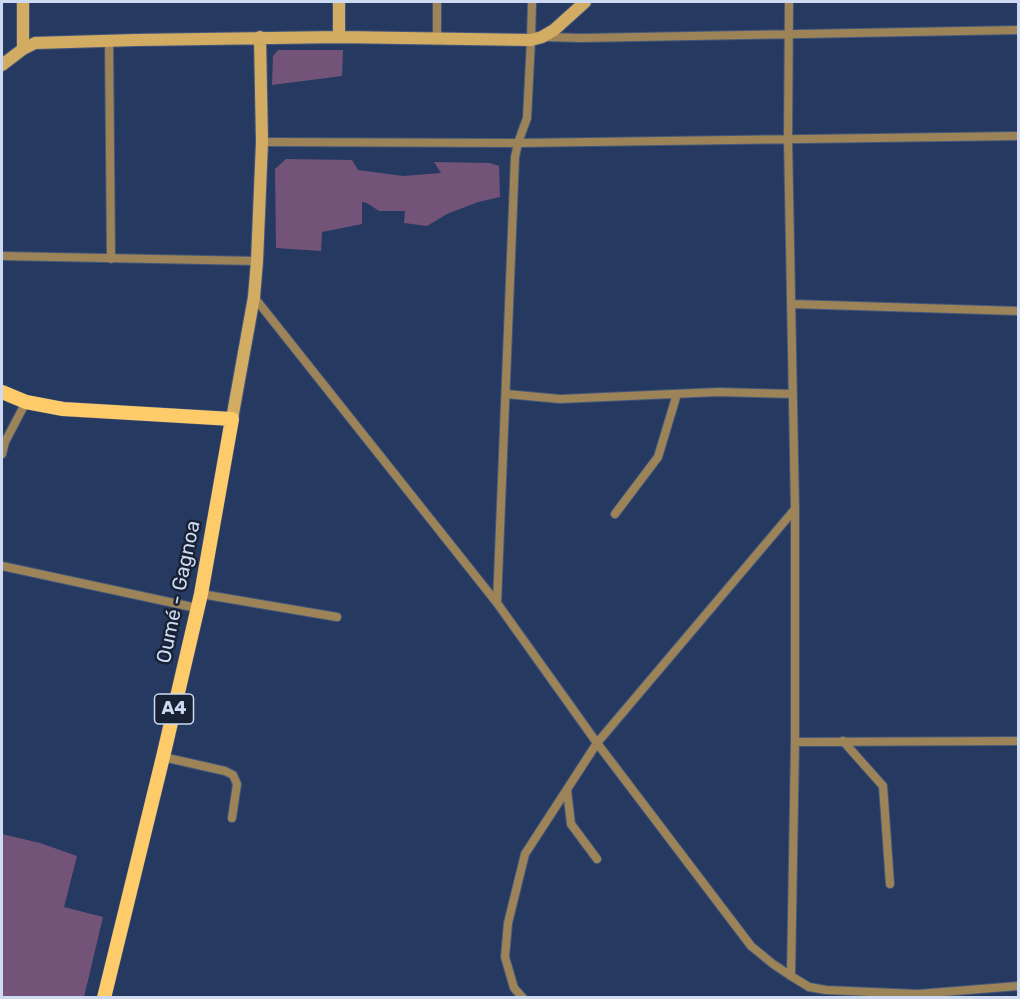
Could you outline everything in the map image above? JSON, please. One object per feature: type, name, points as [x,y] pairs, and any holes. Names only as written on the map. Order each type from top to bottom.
[{"type":"main road","points":[[23,2],[23,49]]},
{"type":"main road","points":[[339,2],[339,37]]},
{"type":"main road","points":[[2,65],[23,49],[35,44],[260,37],[537,38],[554,30],[585,2]]},
{"type":"main road","points":[[2,392],[26,402],[63,409],[232,419],[254,297],[257,261],[262,142],[260,37]]},
{"type":"main road","name":"Oumé - Gagnoa","points":[[104,998],[201,594],[232,419]]},
{"type":"street","points":[[437,2],[437,38]]},
{"type":"street","points":[[497,603],[515,157],[527,118],[537,38],[532,2]]},
{"type":"street","points":[[789,2],[788,139],[795,509],[795,742],[791,976]]},
{"type":"street","points":[[537,38],[1018,30]]},
{"type":"street","points":[[109,41],[111,259]]},
{"type":"street","points":[[262,142],[518,142],[1018,136]]},
{"type":"street","points":[[2,256],[257,261]]},
{"type":"street","points":[[254,297],[497,603],[597,743],[751,946],[773,964],[809,987],[826,990],[908,996],[1018,986]]},
{"type":"street","points":[[792,304],[1018,311]]},
{"type":"street","points":[[506,394],[560,399],[718,392],[792,394]]},
{"type":"street","points":[[615,514],[658,457],[677,394]]},
{"type":"street","points":[[2,454],[5,442],[26,402]]},
{"type":"street","points":[[524,998],[514,988],[505,957],[508,923],[525,854],[597,743],[795,509]]},
{"type":"street","points":[[2,566],[197,608]]},
{"type":"street","points":[[201,594],[337,617]]},
{"type":"street","points":[[843,741],[883,786],[890,884]]},
{"type":"street","points":[[795,742],[1018,741]]},
{"type":"street","points":[[163,756],[233,775],[237,784],[231,818]]},
{"type":"street","points":[[567,789],[571,824],[597,859]]},
{"type":"shaded area","points":[[278,50],[343,50],[342,76],[272,85],[273,56]]},
{"type":"shaded area","points":[[286,159],[352,160],[358,170],[403,176],[441,173],[434,162],[490,163],[499,166],[500,197],[478,202],[447,214],[427,226],[404,223],[405,211],[379,211],[362,202],[362,224],[322,232],[321,251],[276,248],[275,169]]},
{"type":"shaded area","points":[[2,834],[40,843],[77,856],[64,907],[103,917],[84,997],[2,997]]}]
